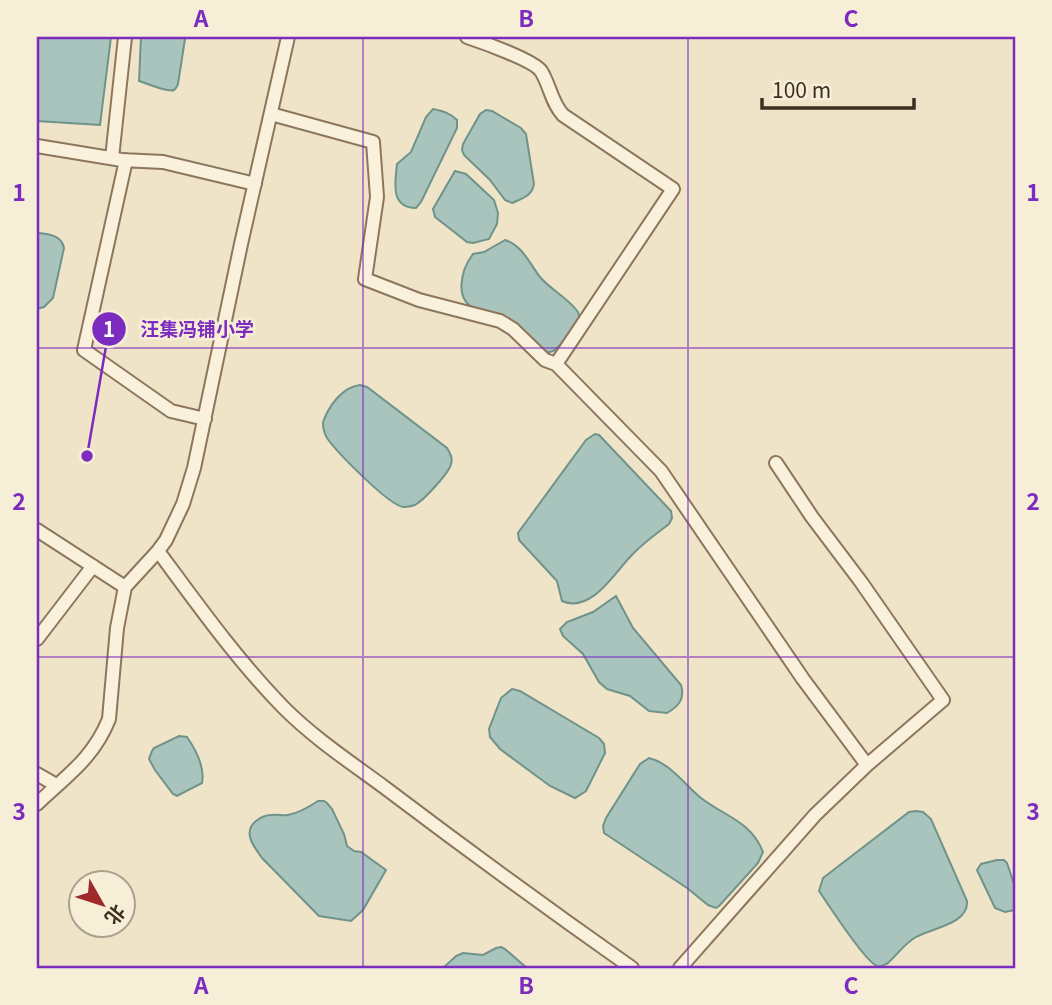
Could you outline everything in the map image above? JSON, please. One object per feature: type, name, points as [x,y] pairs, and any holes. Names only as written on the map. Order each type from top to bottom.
[{"type":"street","points":[[112,158],[125,37]]},
{"type":"street","points":[[37,804],[86,758],[100,739],[108,719],[117,628],[125,587],[159,551],[183,504],[194,468],[288,37]]},
{"type":"street","points":[[467,37],[538,68],[555,106],[562,115],[673,189],[556,364]]},
{"type":"street","points":[[271,114],[373,142],[377,197],[365,279],[419,300],[500,321],[513,329],[545,360],[556,364],[661,471],[803,679],[867,765]]},
{"type":"street","points":[[37,145],[126,160],[163,162],[255,184]]},
{"type":"street","points":[[126,160],[84,350],[171,411],[205,419]]},
{"type":"street","points":[[680,968],[799,832],[867,765],[943,700],[776,463]]},
{"type":"street","points":[[37,530],[125,587]]},
{"type":"street","points":[[159,551],[223,638],[285,708],[307,728],[449,837],[632,968]]},
{"type":"street","points":[[37,639],[93,566]]},
{"type":"street","points":[[37,774],[56,786]]},
{"type":"water","points":[[37,37],[111,37],[100,125],[37,121]]},
{"type":"water","points":[[141,37],[185,39],[178,84],[174,90],[139,81]]},
{"type":"water","points":[[433,109],[457,120],[457,128],[421,202],[416,208],[408,207],[402,204],[396,193],[397,164],[411,152],[426,117]]},
{"type":"water","points":[[486,110],[521,128],[526,134],[534,184],[529,194],[512,203],[505,200],[462,150],[480,114]]},
{"type":"water","points":[[455,171],[466,174],[494,200],[498,213],[497,224],[489,239],[467,242],[435,217],[433,209]]},
{"type":"water","points":[[37,233],[57,238],[64,248],[53,298],[44,307],[37,309]]},
{"type":"water","points":[[505,240],[521,250],[540,277],[578,312],[578,319],[554,351],[541,349],[513,322],[477,310],[465,299],[461,284],[465,268],[473,254],[484,252]]},
{"type":"water","points":[[360,385],[367,387],[447,448],[450,454],[452,462],[446,474],[415,505],[404,507],[387,498],[352,466],[326,436],[323,422],[333,404],[347,389]]},
{"type":"water","points":[[595,434],[599,435],[671,511],[672,518],[669,524],[635,552],[592,597],[573,603],[562,601],[557,581],[519,540],[518,533],[586,440]]},
{"type":"water","points":[[616,596],[633,628],[681,685],[680,702],[667,713],[649,711],[630,696],[607,689],[599,682],[583,654],[563,636],[560,629],[567,622],[593,612]]},
{"type":"water","points":[[512,689],[520,691],[599,738],[604,744],[605,753],[586,791],[575,798],[550,786],[500,749],[490,737],[489,729],[501,698]]},
{"type":"water","points":[[179,736],[187,737],[194,747],[203,777],[202,783],[177,796],[149,759],[154,748]]},
{"type":"water","points":[[649,758],[664,765],[701,798],[744,826],[763,852],[758,863],[716,908],[604,833],[606,818],[640,764]]},
{"type":"water","points":[[318,801],[324,801],[332,809],[347,846],[361,852],[386,870],[363,910],[351,921],[319,916],[262,858],[251,840],[252,825],[260,818],[292,814]]},
{"type":"water","points":[[909,812],[923,812],[931,819],[967,901],[966,909],[956,920],[916,937],[888,963],[877,966],[856,944],[819,891],[823,878]]},
{"type":"water","points":[[997,860],[1007,863],[1015,887],[1015,910],[1005,912],[995,908],[977,870],[981,864]]},
{"type":"water","points":[[501,947],[527,968],[443,968],[463,953],[483,955]]},
{"type":"place","name":"汪集冯铺小学","points":[[87,456]]}]
